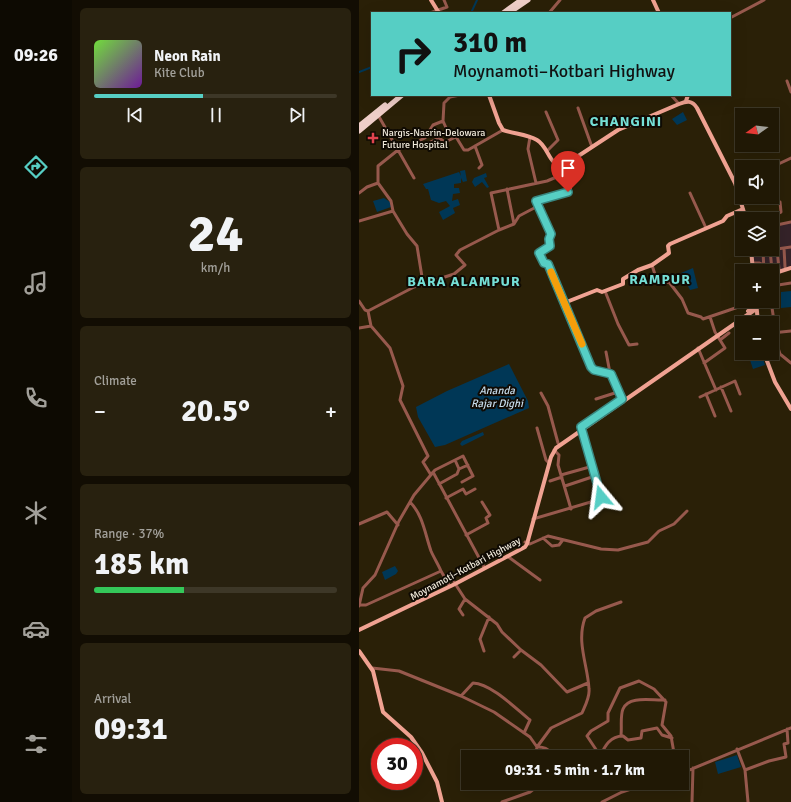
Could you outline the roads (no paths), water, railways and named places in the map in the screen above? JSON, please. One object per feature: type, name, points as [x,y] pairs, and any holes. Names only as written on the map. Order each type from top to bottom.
[{"type":"highway","points":[[504,12],[521,0]]},
{"type":"highway","points":[[510,12],[528,0]]},
{"type":"highway","points":[[359,126],[396,96]]},
{"type":"highway","points":[[359,131],[401,96]]},
{"type":"main road","points":[[431,0],[438,12]]},
{"type":"main road","points":[[653,0],[659,12]]},
{"type":"main road","points":[[489,96],[499,124],[503,130],[539,141],[554,163],[563,166],[567,173],[570,190],[566,193],[537,200],[538,206],[551,234],[549,239],[550,246],[539,253],[544,263],[548,264],[564,303],[597,290],[601,292],[605,291],[623,283],[623,279],[635,271],[652,265],[669,253],[669,245],[723,221],[727,216],[743,209]]},
{"type":"main road","points":[[686,102],[688,96]]},
{"type":"main road","points":[[563,166],[618,130],[679,104],[690,102],[696,106],[735,183]]},
{"type":"main road","points":[[741,204],[744,212]]},
{"type":"main road","points":[[752,256],[753,263]]},
{"type":"main road","points":[[779,271],[791,268]]},
{"type":"main road","name":"Moynamoti–Kotbari Highway","points":[[359,629],[455,583],[507,556],[526,543],[551,452],[558,443],[698,348],[751,308]]},
{"type":"main road","name":"Moynamoti–Kotbari Highway","points":[[548,462],[554,450],[582,428],[716,334]]},
{"type":"main road","points":[[767,360],[775,382],[791,409]]},
{"type":"main road","name":"Moynamoti–Kotbari Highway","points":[[413,603],[455,583],[526,543]]},
{"type":"main road","points":[[359,651],[372,668],[383,712],[411,737],[422,753],[437,782],[442,802]]},
{"type":"street","points":[[438,12],[447,7],[444,0]]},
{"type":"street","points":[[550,12],[560,0]]},
{"type":"street","points":[[731,17],[764,0]]},
{"type":"street","points":[[787,81],[791,92]]},
{"type":"street","points":[[455,96],[450,97],[444,103],[443,121],[447,130],[453,132],[466,150],[503,130]]},
{"type":"street","points":[[672,96],[679,104]]},
{"type":"street","points":[[577,108],[592,147]]},
{"type":"street","points":[[547,112],[558,140],[547,151]]},
{"type":"street","points":[[379,115],[414,178]]},
{"type":"street","points":[[423,284],[417,246],[407,234],[393,211],[391,201],[378,183],[378,166],[398,150],[419,141],[427,135],[433,125],[443,121]]},
{"type":"street","points":[[530,137],[528,149],[536,183]]},
{"type":"street","points":[[419,141],[422,146],[439,138],[445,142],[456,138]]},
{"type":"street","points":[[475,146],[483,165],[479,168]]},
{"type":"street","points":[[779,164],[791,158]]},
{"type":"street","points":[[499,230],[491,193],[550,180],[567,173]]},
{"type":"street","points":[[359,193],[367,187],[378,183]]},
{"type":"street","points":[[507,189],[513,224]]},
{"type":"street","points":[[690,193],[706,228]]},
{"type":"street","points":[[779,213],[781,212],[780,202]]},
{"type":"street","points":[[368,311],[414,287],[456,273],[465,265],[456,254],[499,230],[513,224],[519,216],[538,206]]},
{"type":"street","points":[[359,221],[393,211]]},
{"type":"street","points":[[779,225],[791,222]]},
{"type":"street","points":[[779,249],[791,247],[791,253]]},
{"type":"street","points":[[784,248],[785,267]]},
{"type":"street","points":[[753,263],[759,263],[763,258]]},
{"type":"street","points":[[763,258],[764,264]]},
{"type":"street","points":[[652,265],[656,280],[661,283],[669,282],[682,299],[688,313],[701,317],[703,320],[742,308]]},
{"type":"street","points":[[779,285],[791,283]]},
{"type":"street","points":[[605,291],[629,345],[637,344]]},
{"type":"street","points":[[359,301],[365,310],[368,311],[371,326],[385,341],[394,359],[399,379],[403,386],[400,400],[428,456],[423,462],[439,484],[484,567]]},
{"type":"street","points":[[564,303],[591,367],[594,370],[610,373]]},
{"type":"street","points":[[704,363],[725,349],[716,334],[710,317]]},
{"type":"street","points":[[359,328],[371,326]]},
{"type":"street","points":[[779,332],[791,331]]},
{"type":"street","points":[[720,340],[729,333]]},
{"type":"street","points":[[698,348],[715,390]]},
{"type":"street","points":[[779,350],[780,354],[791,363]]},
{"type":"street","points":[[606,352],[610,373],[622,399]]},
{"type":"street","points":[[700,397],[735,381],[740,394]]},
{"type":"street","points":[[721,388],[731,411]]},
{"type":"street","points":[[596,399],[618,392]]},
{"type":"street","points":[[541,393],[549,410],[558,443]]},
{"type":"street","points":[[706,394],[715,416]]},
{"type":"street","points":[[537,428],[548,462]]},
{"type":"street","points":[[533,519],[601,499],[582,428]]},
{"type":"street","points":[[554,450],[559,455],[558,464],[571,509]]},
{"type":"street","points":[[441,571],[366,605],[359,605],[363,588],[375,575],[410,502],[432,474],[463,456],[473,476],[462,482]]},
{"type":"street","points":[[455,460],[459,470]]},
{"type":"street","points":[[439,484],[457,474],[459,470],[468,465]]},
{"type":"street","points":[[550,481],[593,466]]},
{"type":"street","points":[[565,486],[595,476]]},
{"type":"street","points":[[446,498],[463,489],[466,494],[475,489]]},
{"type":"street","points":[[410,502],[417,508],[421,516],[432,552],[449,585]]},
{"type":"street","points":[[467,535],[488,523],[486,518],[490,515],[482,502]]},
{"type":"street","points":[[526,543],[548,536],[601,550],[618,550],[647,542],[659,531],[674,524],[687,511]]},
{"type":"street","points":[[359,524],[387,512],[398,525]]},
{"type":"street","points":[[543,538],[552,546],[559,545],[562,540]]},
{"type":"street","points":[[507,556],[540,580]]},
{"type":"street","points":[[455,583],[465,599],[489,617],[521,650],[541,665],[567,692],[587,683]]},
{"type":"street","points":[[359,586],[363,588]]},
{"type":"street","points":[[463,615],[459,609],[465,599]]},
{"type":"street","points":[[536,750],[551,728],[582,713],[589,689],[582,644],[585,618],[596,611],[621,602]]},
{"type":"street","points":[[484,651],[480,639],[489,617]]},
{"type":"street","points":[[515,657],[521,650]]},
{"type":"street","points":[[372,668],[399,671],[461,696],[494,712],[524,733],[537,747],[546,748],[548,750]]},
{"type":"street","points":[[595,750],[587,736],[591,731],[608,721],[608,712],[620,688],[641,681],[654,689],[665,700],[666,708],[662,725],[672,738],[674,750]]},
{"type":"street","points":[[461,696],[473,683],[490,690],[514,706],[530,720],[524,733]]},
{"type":"street","points":[[621,735],[623,710],[625,706],[635,700],[665,700]]},
{"type":"street","points":[[621,735],[628,740],[641,738],[642,731],[657,728],[662,735],[672,738]]},
{"type":"street","points":[[689,770],[789,728],[788,743],[784,744],[786,758],[769,761],[745,770]]},
{"type":"street","points":[[603,750],[608,741],[621,735]]},
{"type":"street","points":[[737,749],[745,770],[748,802]]},
{"type":"street","points":[[693,768],[693,802]]},
{"type":"street","points":[[501,802],[532,790]]},
{"type":"street","points":[[602,802],[628,790]]},
{"type":"water","points":[[683,112],[687,120],[677,125],[672,119]]},
{"type":"water","points":[[465,170],[467,181],[463,182],[461,178],[461,183],[454,184],[454,188],[459,188],[460,193],[453,194],[452,201],[458,199],[460,205],[453,208],[455,213],[443,220],[439,212],[450,206],[446,201],[439,203],[431,200],[428,189],[426,189],[423,184],[459,172],[461,176],[460,171]]},
{"type":"water","points":[[486,173],[487,177],[484,178],[489,187],[487,188],[482,182],[475,187],[472,182],[474,178]]},
{"type":"water","points":[[384,198],[390,202],[391,207],[377,212],[373,201]]},
{"type":"water","points":[[693,268],[698,288],[690,290],[681,273]]},
{"type":"water","points":[[791,291],[791,307],[781,308],[781,292]]},
{"type":"water","points":[[750,360],[763,360],[765,365],[753,369]]},
{"type":"water","name":"Ananda Rajar Dighi","points":[[509,364],[528,401],[529,408],[445,445],[435,447],[418,417],[416,407],[447,391]]},
{"type":"water","points":[[483,432],[484,435],[462,446],[460,444],[462,441]]},
{"type":"water","points":[[395,566],[398,571],[396,574],[385,580],[382,572]]},
{"type":"water","points":[[737,755],[741,767],[718,774],[715,762]]},
{"type":"waterway","points":[[471,12],[477,0]]},
{"type":"waterway","points":[[359,72],[371,67]]},
{"type":"place","name":"Nargis-Nasrin-Delowara Future Hospital","points":[[373,138]]},
{"type":"district","name":"CHANGINI","points":[[626,121]]},
{"type":"district","name":"RAMPUR","points":[[660,279]]},
{"type":"district","name":"BARA ALAMPUR","points":[[464,281]]}]
